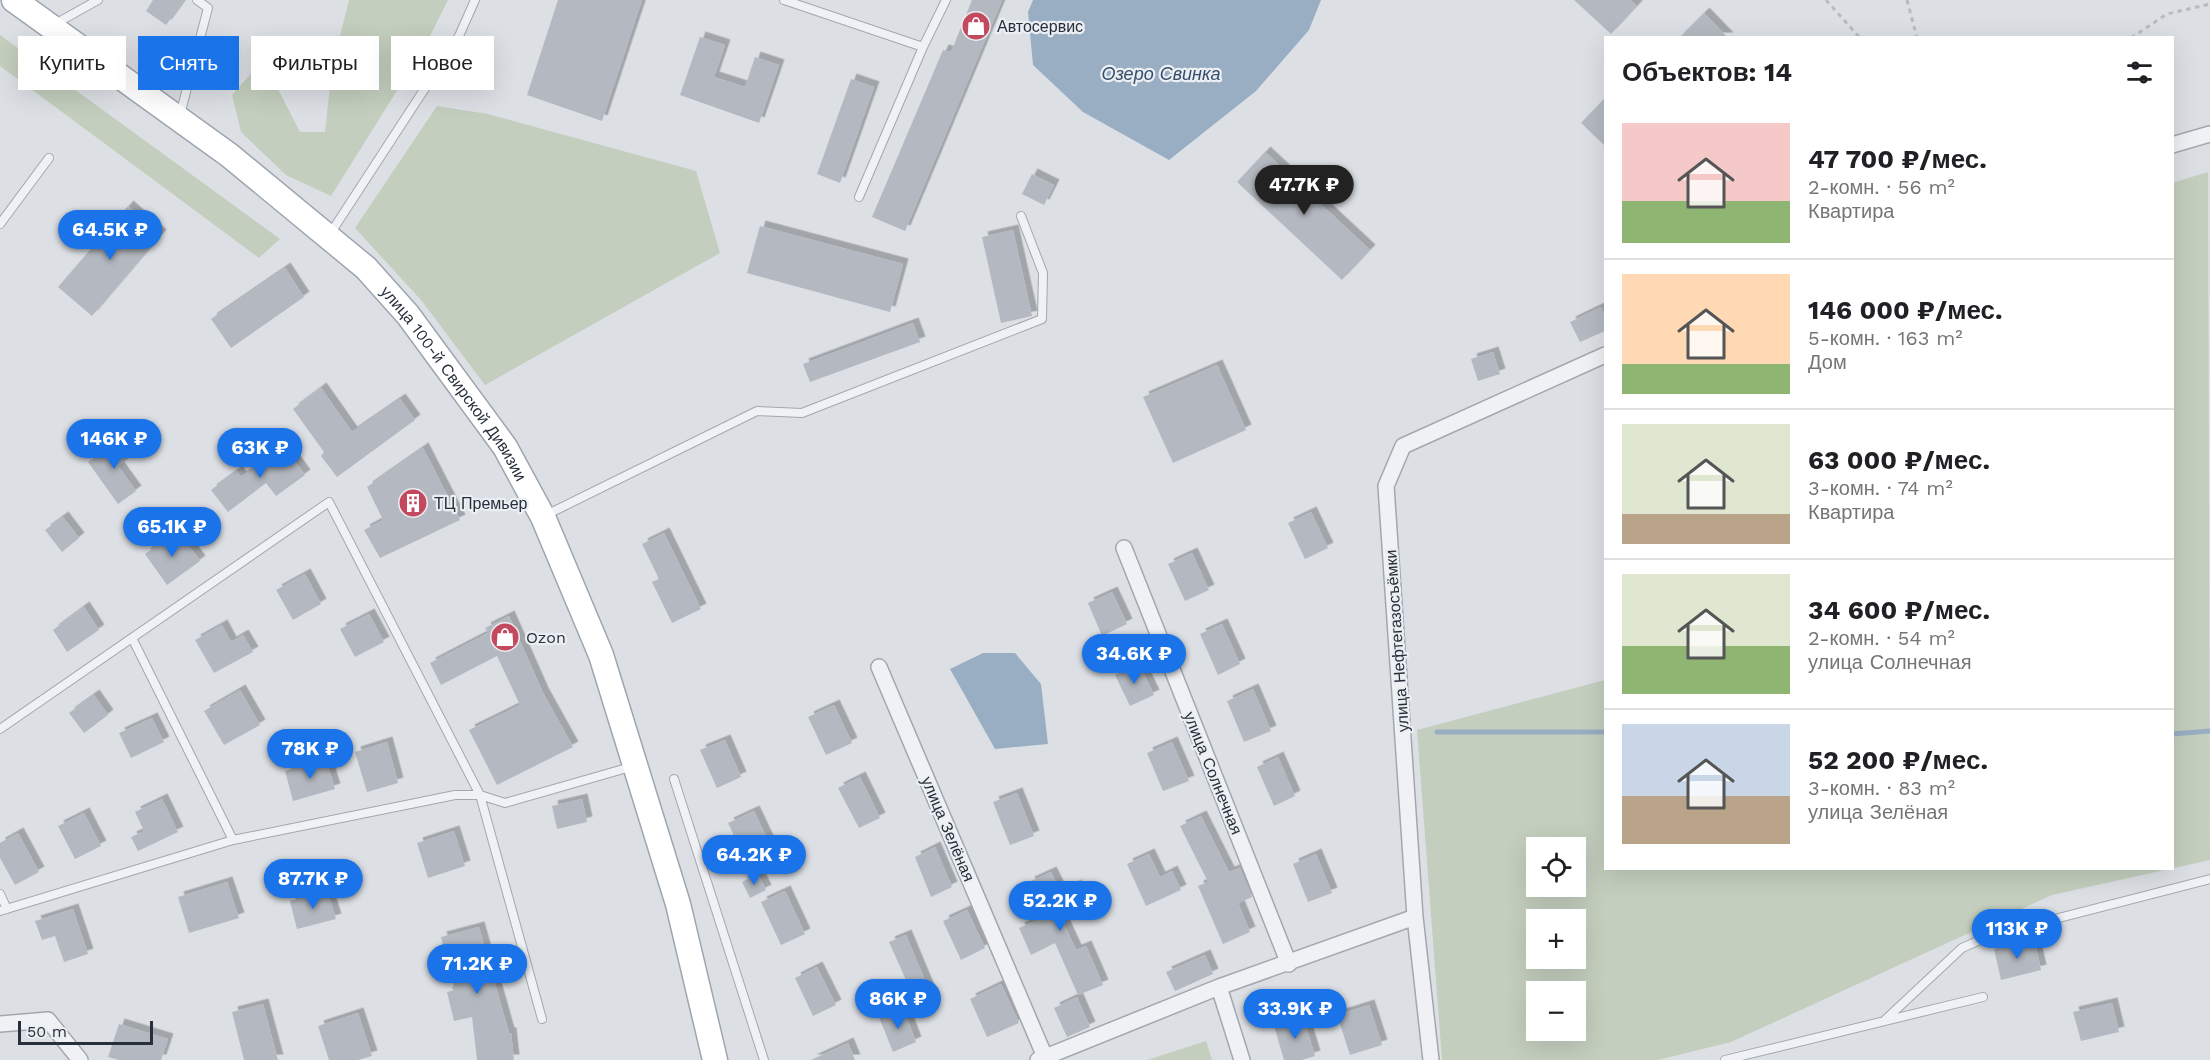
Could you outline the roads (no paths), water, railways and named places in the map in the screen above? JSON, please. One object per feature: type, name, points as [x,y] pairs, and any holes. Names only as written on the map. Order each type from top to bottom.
[{"type":"main road","name":"улица 100-й Свирской Дивизии","points":[[14,0],[229,155],[329,235],[366,268],[451,370],[505,447],[543,517],[601,655],[678,904],[709,1059]]},
{"type":"street","points":[[2174,144],[2210,134]]},
{"type":"street","name":"улица Нефтегазосъёмки","points":[[1431,1060],[1415,917],[1386,486],[1403,446],[1604,355]]},
{"type":"street","name":"улица Солнечная","points":[[1124,548],[1289,964]]},
{"type":"street","name":"улица Зелёная","points":[[879,667],[1041,1058]]},
{"type":"street","points":[[1041,1058],[1220,987],[1415,917]]},
{"type":"street","points":[[1220,987],[1242,1060]]},
{"type":"street","points":[[0,1024],[48,1020],[80,1060]]},
{"type":"lane","points":[[52,26],[98,0]]},
{"type":"lane","points":[[178,119],[208,8],[198,0]]},
{"type":"lane","points":[[329,235],[459,36],[475,0]]},
{"type":"lane","points":[[784,0],[923,47]]},
{"type":"lane","points":[[859,197],[923,47],[946,0]]},
{"type":"lane","points":[[0,224],[49,158]]},
{"type":"lane","points":[[543,517],[757,411],[802,413],[1042,319],[1043,273],[1021,216]]},
{"type":"lane","points":[[0,729],[329,502],[480,795],[542,1019]]},
{"type":"lane","points":[[132,638],[233,840]]},
{"type":"lane","points":[[0,894],[3,910],[233,840],[455,795],[480,795],[505,803],[635,766]]},
{"type":"lane","points":[[674,779],[764,1060]]},
{"type":"lane","points":[[1885,1020],[1962,948],[1989,936],[2208,881]]},
{"type":"lane","points":[[1725,1060],[1983,997]]},
{"type":"water","name":"Озеро Свинка","points":[[1033,0],[1321,0],[1309,30],[1256,91],[1169,160],[1083,112],[1033,65],[1028,12]]},
{"type":"water","points":[[983,653],[1015,653],[1041,684],[1048,744],[995,749],[950,669]]},
{"type":"waterway","points":[[2174,734],[2210,731]]},
{"type":"waterway","points":[[1437,732],[1604,732]]},
{"type":"place","name":"Автосервис","points":[[976,26]]},
{"type":"place","name":"ТЦ Премьер","points":[[413,503]]},
{"type":"place","name":"Ozon","points":[[505,637]]}]
